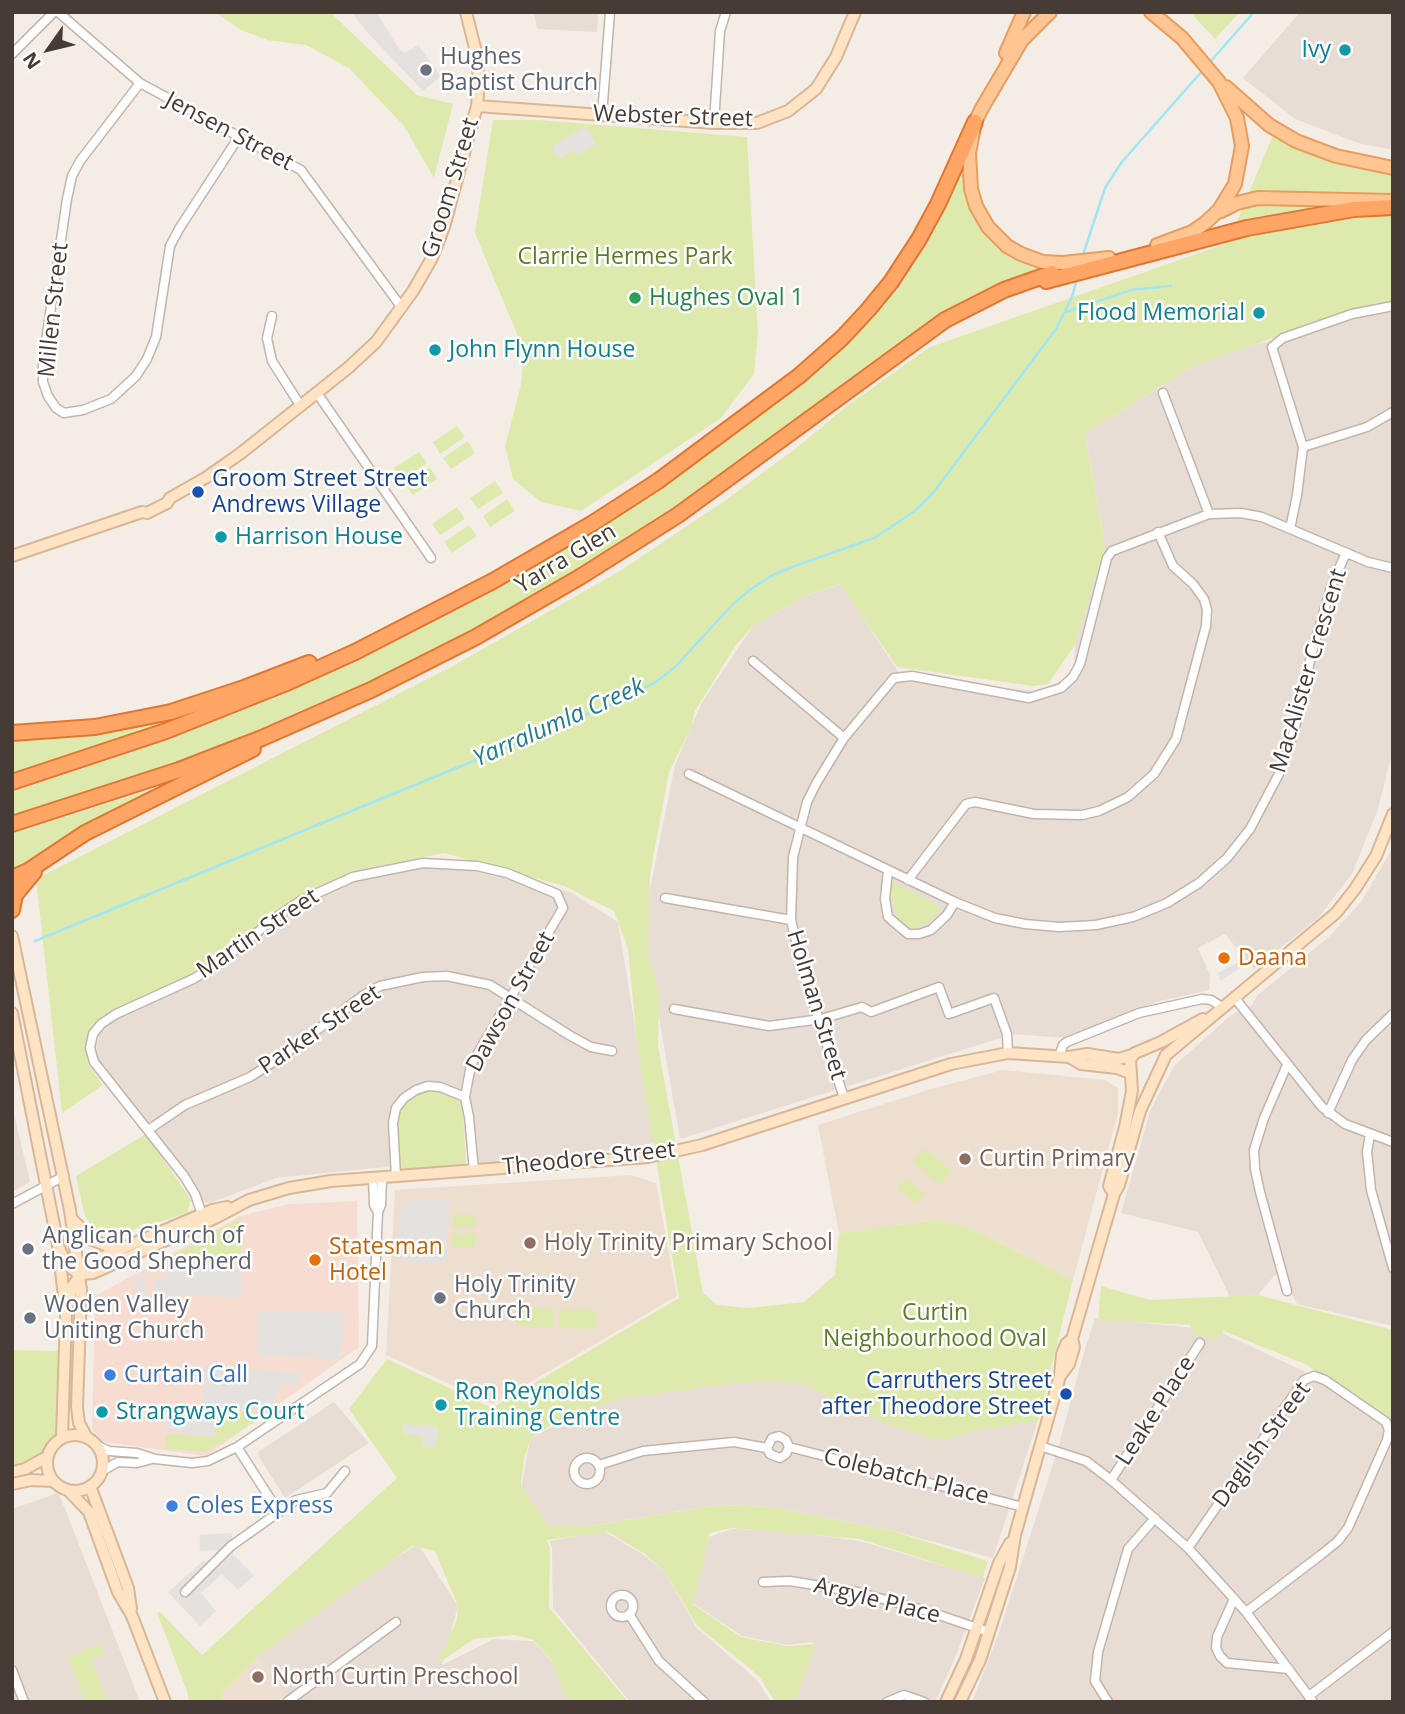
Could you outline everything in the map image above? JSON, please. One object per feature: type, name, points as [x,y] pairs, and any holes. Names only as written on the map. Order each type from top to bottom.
[{"type":"highway","name":"Yarra Glen","points":[[12,782],[166,731],[320,668],[447,605],[593,523],[658,481],[754,412],[814,364],[856,324],[891,282],[919,240],[975,122]]},
{"type":"highway","name":"Yarra Glen","points":[[12,824],[178,769],[328,709],[476,637],[613,557],[709,493],[896,355],[960,312],[1004,290],[1053,272],[1247,228],[1305,216],[1393,206]]},
{"type":"highway","points":[[12,733],[95,727],[133,721],[195,705],[244,688],[387,629],[593,523]]},
{"type":"highway","points":[[12,878],[85,833],[219,768],[328,709]]},
{"type":"highway","points":[[12,911],[15,895],[49,856]]},
{"type":"main road","name":"Groom Street","points":[[12,556],[142,512],[147,513],[167,503],[170,498],[207,477],[317,393],[376,342],[402,308],[432,258],[453,195],[477,106],[479,84],[477,56],[466,12]]},
{"type":"main road","name":"Webster Street","points":[[477,106],[757,123],[788,111],[802,102],[827,74],[855,12]]},
{"type":"main road","points":[[1024,12],[975,122],[969,153],[969,181],[983,220],[999,239],[1053,272]]},
{"type":"main road","points":[[982,108],[1022,40],[1050,12]]},
{"type":"main road","points":[[1151,12],[1192,48],[1224,88],[1269,125],[1296,141],[1336,156],[1393,168]]},
{"type":"main road","points":[[1215,215],[1232,190],[1241,156],[1240,128],[1224,88]]},
{"type":"main road","points":[[1105,261],[1179,238],[1237,203],[1258,198],[1393,201]]},
{"type":"main road","name":"Theodore Street","points":[[1114,1194],[1145,1097],[1168,1051],[1336,913],[1370,867],[1393,814]]},
{"type":"main road","points":[[12,936],[64,1177],[79,1274],[79,1423],[102,1455],[102,1471],[98,1479],[82,1490],[68,1490]]},
{"type":"main road","name":"Theodore Street","points":[[79,1274],[88,1263],[119,1250],[289,1188],[331,1181],[664,1154],[702,1145],[951,1064],[1008,1053],[1064,1056],[1080,1053],[1119,1059],[1165,1040],[1218,1010]]},
{"type":"main road","points":[[12,1013],[58,1245],[66,1314],[62,1437]]},
{"type":"main road","points":[[960,1702],[975,1674],[1010,1567],[1015,1535],[1060,1376],[1062,1354],[1066,1344],[1072,1339],[1114,1194],[1109,1186],[1129,1108],[1129,1064],[1136,1053],[1147,1050],[1154,1053],[1158,1059],[1157,1073],[1142,1082],[1131,1074]]},
{"type":"main road","name":"Theodore Street","points":[[1064,1056],[1081,1064],[1113,1067],[1131,1074]]},
{"type":"main road","points":[[70,1210],[73,1219],[85,1234],[101,1245],[119,1250]]},
{"type":"main road","name":"Theodore Street","points":[[79,1274],[93,1273],[204,1219]]},
{"type":"main road","points":[[58,1245],[66,1264],[79,1274]]},
{"type":"main road","points":[[66,1314],[72,1286],[79,1274]]},
{"type":"main road","points":[[86,1436],[72,1434],[62,1437],[51,1447],[47,1457],[48,1473],[53,1481],[68,1490],[89,1512],[118,1592],[132,1616],[165,1702]]},
{"type":"main road","points":[[12,1472],[25,1469],[47,1457]]},
{"type":"main road","points":[[12,1484],[31,1480],[53,1481]]},
{"type":"main road","points":[[90,1486],[128,1588],[132,1616]]},
{"type":"main road","points":[[946,1702],[961,1671],[999,1563],[1015,1535]]},
{"type":"street","points":[[12,54],[56,12]]},
{"type":"street","name":"Jensen Street","points":[[56,12],[140,83],[301,170],[402,308]]},
{"type":"street","points":[[602,115],[610,12]]},
{"type":"street","points":[[714,122],[720,31],[726,12]]},
{"type":"street","name":"Millen Street","points":[[140,83],[80,161],[72,176],[43,361],[43,382],[48,396],[56,408],[64,413],[83,410],[111,399],[142,367],[156,337],[170,246],[240,135]]},
{"type":"street","points":[[1290,529],[1304,447],[1272,347],[1283,338],[1352,314],[1393,306]]},
{"type":"street","points":[[272,316],[267,338],[272,361],[300,405]]},
{"type":"street","points":[[317,393],[431,558]]},
{"type":"street","points":[[1163,393],[1209,514]]},
{"type":"street","points":[[1304,447],[1367,427],[1393,412]]},
{"type":"street","name":"Holman Street","points":[[844,1098],[821,1019],[803,971],[791,920],[793,857],[800,828],[817,782],[844,738],[894,678],[902,676],[1029,698],[1060,688],[1073,677],[1080,664],[1107,558],[1117,547],[1209,514],[1241,513],[1262,517],[1368,562],[1393,568]]},
{"type":"street","points":[[908,880],[965,804],[975,802],[1034,814],[1082,815],[1099,811],[1128,797],[1154,774],[1170,750],[1179,729],[1206,626],[1207,610],[1204,599],[1193,584],[1173,566],[1158,533]]},
{"type":"street","name":"MacAlister Crescent","points":[[689,774],[908,880],[995,918],[1059,927],[1096,925],[1133,917],[1167,903],[1199,883],[1227,858],[1250,830],[1281,770],[1294,731],[1328,595],[1346,553]]},
{"type":"street","points":[[753,661],[844,738]]},
{"type":"street","name":"Martin Street","points":[[204,1219],[195,1194],[184,1176],[94,1062],[90,1048],[93,1034],[101,1024],[126,1008],[217,965],[300,901],[354,877],[422,863],[477,866],[507,873],[557,894],[563,908]]},
{"type":"street","points":[[888,870],[885,899],[888,916],[908,934],[931,930],[947,915],[955,902]]},
{"type":"street","points":[[665,898],[791,920]]},
{"type":"street","name":"Dawson Street","points":[[474,1171],[465,1097],[471,1065],[563,908]]},
{"type":"street","name":"Parker Street","points":[[148,1130],[185,1105],[250,1077],[336,1014],[380,986],[423,976],[447,976],[490,985],[591,1047],[612,1051]]},
{"type":"street","points":[[674,1009],[769,1026],[821,1019],[862,1007],[871,1012],[940,988],[949,1014],[994,998],[1007,1034],[1008,1053]]},
{"type":"street","points":[[1234,997],[1313,1098],[1328,1113],[1345,1124],[1393,1142]]},
{"type":"street","points":[[1064,1056],[1060,1051],[1067,1042],[1139,1013],[1202,999],[1211,1000],[1218,1010]]},
{"type":"street","points":[[1328,1113],[1352,1060],[1366,1040],[1393,1014]]},
{"type":"street","points":[[1287,1065],[1264,1118],[1254,1150],[1260,1192],[1287,1290]]},
{"type":"street","name":"Dawson Street","points":[[396,1177],[393,1123],[396,1108],[404,1098],[428,1086],[440,1087],[465,1097]]},
{"type":"street","points":[[1370,1134],[1367,1152],[1371,1190],[1393,1268]]},
{"type":"street","points":[[12,1204],[64,1177]]},
{"type":"street","points":[[98,1446],[109,1451],[136,1453],[155,1459],[200,1463],[237,1447],[345,1376],[367,1356],[372,1346],[378,1212],[382,1205],[377,1178]]},
{"type":"street","name":"Leake Place","points":[[1111,1480],[1200,1343]]},
{"type":"street","name":"Daglish Street","points":[[1188,1548],[1304,1380],[1314,1376],[1325,1380],[1386,1422],[1387,1440],[1348,1528],[1330,1548],[1246,1612]]},
{"type":"street","name":"Colebatch Place","points":[[779,1436],[786,1440],[789,1447],[786,1454],[780,1458],[770,1454],[767,1448],[769,1440],[779,1436]]},
{"type":"street","name":"Colebatch Place","points":[[599,1465],[643,1451],[734,1442],[767,1448]]},
{"type":"street","points":[[1040,1446],[1086,1461],[1188,1548],[1246,1612],[1311,1699],[1393,1632]]},
{"type":"street","points":[[237,1447],[278,1511]]},
{"type":"street","name":"Colebatch Place","points":[[789,1447],[1023,1507]]},
{"type":"street","points":[[102,1471],[118,1462],[155,1459]]},
{"type":"street","points":[[185,1592],[231,1546],[296,1500],[327,1493],[345,1471]]},
{"type":"street","points":[[1108,1702],[1095,1681],[1098,1652],[1128,1549],[1154,1518]]},
{"type":"street","name":"Argyle Place","points":[[763,1582],[790,1581],[846,1590],[989,1632]]},
{"type":"street","points":[[1234,1599],[1217,1637],[1216,1648],[1220,1656],[1227,1663],[1289,1669]]},
{"type":"street","points":[[629,1614],[659,1661],[704,1702]]},
{"type":"street","points":[[287,1702],[396,1622]]},
{"type":"street","points":[[12,1670],[24,1702]]},
{"type":"street","points":[[887,1702],[904,1695],[924,1702]]},
{"type":"shaded area","points":[[376,12],[400,50],[405,53],[418,45],[441,76],[423,91],[366,31],[353,14]]},
{"type":"shaded area","points":[[534,12],[598,12],[597,32],[537,29]]},
{"type":"shaded area","points":[[1300,12],[1393,12],[1393,150],[1358,143],[1295,119],[1243,78]]},
{"type":"shaded area","points":[[586,126],[596,144],[578,155],[574,150],[559,159],[551,147]]},
{"type":"shaded area","points":[[1393,308],[1393,750],[1378,809],[1352,874],[1318,918],[1254,969],[1225,934],[1198,948],[1210,975],[1209,990],[1156,1002],[1065,1038],[1013,1034],[680,1139],[647,948],[649,894],[675,765],[701,704],[752,627],[805,596],[841,584],[903,679],[1050,692],[1073,677],[1075,645],[1105,546],[1085,433],[1196,365],[1232,350],[1283,338],[1352,314]]},
{"type":"shaded area","points":[[1393,847],[1393,1326],[1297,1304],[1282,1274],[1275,1275],[1258,1295],[1230,1297],[1198,1232],[1121,1213],[1150,1111],[1174,1066],[1230,1016],[1252,1005],[1258,995],[1330,936],[1361,902]]},
{"type":"shaded area","points":[[423,863],[477,866],[570,892],[618,922],[654,1143],[474,1171],[465,1097],[395,1166],[276,1178],[210,1203],[204,1202],[94,1062],[101,1024],[217,965],[300,901],[353,877]]},
{"type":"shaded area","points":[[1244,959],[1247,964],[1220,981],[1218,973]]},
{"type":"shaded area","name":"Curtin Primary","points":[[1003,1070],[1105,1080],[1118,1088],[1118,1113],[1073,1280],[973,1229],[936,1220],[839,1233],[818,1125],[931,1089]]},
{"type":"shaded area","points":[[12,1105],[30,1182],[12,1192]]},
{"type":"shaded area","name":"Holy Trinity Primary School","points":[[631,1175],[656,1183],[677,1296],[493,1404],[386,1355],[395,1190]]},
{"type":"shaded area","points":[[449,1199],[447,1263],[399,1262],[400,1210],[410,1201]]},
{"type":"shaded area","points":[[357,1201],[359,1347],[206,1456],[104,1442],[92,1430],[95,1296],[240,1216],[288,1204]]},
{"type":"shaded area","points":[[168,1266],[242,1268],[242,1297],[155,1295],[155,1277],[168,1278]]},
{"type":"shaded area","points":[[145,1275],[146,1297],[135,1294],[134,1277]]},
{"type":"shaded area","points":[[258,1310],[345,1313],[340,1359],[257,1355]]},
{"type":"shaded area","points":[[1095,1318],[1216,1330],[1314,1376],[1393,1423],[1393,1702],[972,1702],[999,1633],[1059,1445]]},
{"type":"shaded area","points":[[205,1366],[300,1373],[299,1386],[277,1386],[274,1411],[217,1407],[214,1437],[165,1431],[166,1405],[203,1407]]},
{"type":"shaded area","points":[[785,1377],[990,1422],[1039,1417],[993,1558],[889,1530],[771,1507],[718,1505],[545,1530],[521,1489],[530,1439],[613,1393]]},
{"type":"shaded area","points":[[334,1402],[369,1443],[285,1498],[258,1452]]},
{"type":"shaded area","points":[[403,1424],[438,1427],[436,1447],[422,1446],[423,1436],[403,1434]]},
{"type":"shaded area","points":[[58,1493],[140,1702],[12,1702],[12,1509]]},
{"type":"shaded area","points":[[732,1529],[787,1531],[860,1541],[985,1578],[935,1702],[794,1702],[813,1642],[786,1645],[742,1636],[693,1603],[709,1537]]},
{"type":"shaded area","points":[[604,1531],[644,1555],[665,1572],[696,1627],[757,1680],[771,1702],[630,1702],[553,1608],[552,1548],[549,1541]]},
{"type":"shaded area","points":[[232,1533],[233,1554],[254,1576],[238,1590],[222,1574],[201,1593],[216,1611],[200,1626],[168,1592],[204,1560],[209,1564],[219,1554],[217,1550],[200,1551],[199,1535]]},
{"type":"shaded area","points":[[418,1544],[458,1606],[442,1665],[494,1639],[533,1641],[558,1668],[571,1702],[283,1702],[284,1697],[255,1654],[333,1596]]},
{"type":"shaded area","name":"North Curtin Preschool","points":[[259,1655],[288,1691],[284,1697],[274,1702],[222,1702],[219,1693],[231,1685]]},
{"type":"green space","points":[[215,12],[332,14],[417,95],[453,104],[434,178],[404,126],[349,68],[306,45],[267,40],[241,30]]},
{"type":"green space","points":[[1190,12],[1240,12],[1215,39]]},
{"type":"green space","name":"Clarrie Hermes Park","points":[[493,120],[539,120],[747,137],[758,333],[754,374],[721,418],[581,511],[541,502],[513,479],[505,446],[521,385],[522,346],[475,233]]},
{"type":"green space","name":"Curtin Neighbourhood Oval","points":[[1273,135],[1393,173],[1393,302],[1362,307],[1196,365],[1085,433],[1105,546],[1075,645],[1048,684],[1033,686],[897,667],[840,584],[805,596],[752,627],[734,648],[695,711],[691,728],[669,772],[650,874],[648,952],[659,994],[658,1046],[703,1293],[717,1305],[748,1308],[804,1302],[835,1275],[839,1233],[936,1220],[973,1229],[1073,1280],[1038,1421],[982,1429],[942,1441],[889,1425],[801,1383],[764,1381],[619,1399],[585,1410],[553,1424],[530,1439],[524,1459],[521,1485],[549,1527],[596,1525],[718,1505],[771,1507],[889,1530],[988,1561],[983,1578],[860,1539],[732,1528],[710,1533],[693,1604],[741,1637],[787,1646],[816,1644],[795,1702],[775,1702],[759,1676],[697,1626],[665,1572],[645,1554],[608,1532],[546,1540],[550,1548],[549,1607],[628,1702],[568,1702],[552,1661],[532,1639],[513,1635],[474,1639],[437,1664],[457,1619],[458,1606],[435,1551],[412,1546],[259,1655],[220,1693],[222,1702],[189,1702],[157,1613],[160,1612],[202,1655],[397,1478],[349,1409],[387,1359],[492,1408],[679,1298],[638,1052],[628,949],[614,911],[564,886],[444,853],[358,870],[294,901],[191,976],[97,1020],[88,1041],[88,1064],[103,1085],[62,1113],[36,879],[453,666],[620,571],[723,502],[799,446],[848,405],[930,347],[1228,243]]},
{"type":"green space","points":[[966,157],[984,226],[1046,268],[1010,283],[691,501],[529,603],[381,680],[379,677],[255,731],[159,768],[12,816],[12,788],[189,729],[303,683],[400,637],[519,574],[842,346]]},
{"type":"green space","points":[[457,426],[465,437],[440,454],[433,442]]},
{"type":"green space","points":[[468,441],[475,453],[451,469],[443,458]]},
{"type":"green space","points":[[419,452],[427,463],[402,480],[394,468]]},
{"type":"green space","points":[[430,467],[437,479],[413,495],[405,484]]},
{"type":"green space","points":[[495,481],[503,493],[478,509],[470,498]]},
{"type":"green space","points":[[507,499],[515,511],[490,527],[483,516]]},
{"type":"green space","points":[[457,507],[465,519],[440,535],[432,524]]},
{"type":"green space","points":[[469,525],[477,536],[452,553],[444,542]]},
{"type":"green space","points":[[199,709],[200,711],[124,738],[12,774],[12,738]]},
{"type":"green space","points":[[175,782],[12,873],[12,834]]},
{"type":"green space","points":[[893,882],[942,908],[928,922],[914,930],[898,921],[889,885]]},
{"type":"green space","points":[[428,1090],[462,1094],[466,1165],[399,1171],[399,1109],[407,1100]]},
{"type":"green space","points":[[146,1134],[191,1200],[187,1213],[111,1237],[96,1232],[85,1216],[76,1176]]},
{"type":"green space","points":[[925,1148],[952,1171],[940,1185],[913,1162]]},
{"type":"green space","points":[[905,1180],[925,1194],[914,1203],[897,1189]]},
{"type":"green space","points":[[453,1214],[476,1215],[475,1228],[453,1228]]},
{"type":"green space","points":[[242,1217],[241,1265],[163,1261]]},
{"type":"green space","points":[[452,1233],[475,1234],[475,1247],[452,1247]]},
{"type":"green space","points":[[1101,1286],[1150,1300],[1258,1295],[1393,1330],[1393,1423],[1307,1365],[1224,1331],[1215,1340],[1195,1334],[1190,1325],[1098,1320]]},
{"type":"green space","points":[[517,1307],[553,1309],[553,1328],[516,1326]]},
{"type":"green space","points":[[560,1309],[596,1310],[596,1329],[560,1328]]},
{"type":"green space","points":[[12,1350],[60,1351],[57,1434],[43,1456],[12,1467]]},
{"type":"green space","points":[[218,1409],[267,1414],[206,1452],[165,1449],[165,1434],[215,1437]]},
{"type":"green space","points":[[100,1644],[106,1658],[103,1655],[91,1660],[108,1702],[85,1702],[68,1657]]},
{"type":"waterway","name":"Yarralumla Creek","points":[[1210,62],[1254,12]]},
{"type":"waterway","name":"Yarralumla Creek","points":[[1083,255],[1105,188],[1121,163],[1203,70]]},
{"type":"waterway","name":"Yarralumla Creek","points":[[35,941],[612,704],[656,682],[675,667],[733,604],[751,589],[792,567],[874,538],[915,511],[933,493],[1056,329],[1072,297],[1077,279]]},
{"type":"waterway","points":[[1066,312],[1131,290],[1171,286]]},
{"type":"place","name":"Ivy","points":[[1345,50]]},
{"type":"place","name":"Hughes Baptist Church","points":[[426,70]]},
{"type":"place","name":"Hughes Oval 1","points":[[635,298]]},
{"type":"place","name":"Flood Memorial","points":[[1259,313]]},
{"type":"place","name":"John Flynn House","points":[[435,350]]},
{"type":"place","name":"Groom Street Street Andrews Village","points":[[198,492]]},
{"type":"place","name":"Harrison House","points":[[221,537]]},
{"type":"place","name":"Daana","points":[[1224,958]]},
{"type":"place","name":"Curtin Primary","points":[[965,1159]]},
{"type":"place","name":"Holy Trinity Primary School","points":[[530,1243]]},
{"type":"place","name":"Anglican Church of the Good Shepherd","points":[[28,1249]]},
{"type":"place","name":"Statesman Hotel","points":[[315,1260]]},
{"type":"place","name":"Holy Trinity Church","points":[[440,1298]]},
{"type":"place","name":"Woden Valley Uniting Church","points":[[30,1318]]},
{"type":"place","name":"Curtain Call","points":[[110,1375]]},
{"type":"place","name":"Carruthers Street after Theodore Street","points":[[1066,1394]]},
{"type":"place","name":"Ron Reynolds Training Centre","points":[[441,1405]]},
{"type":"place","name":"Strangways Court","points":[[102,1412]]},
{"type":"place","name":"Coles Express","points":[[172,1506]]},
{"type":"place","name":"North Curtin Preschool","points":[[258,1677]]}]
